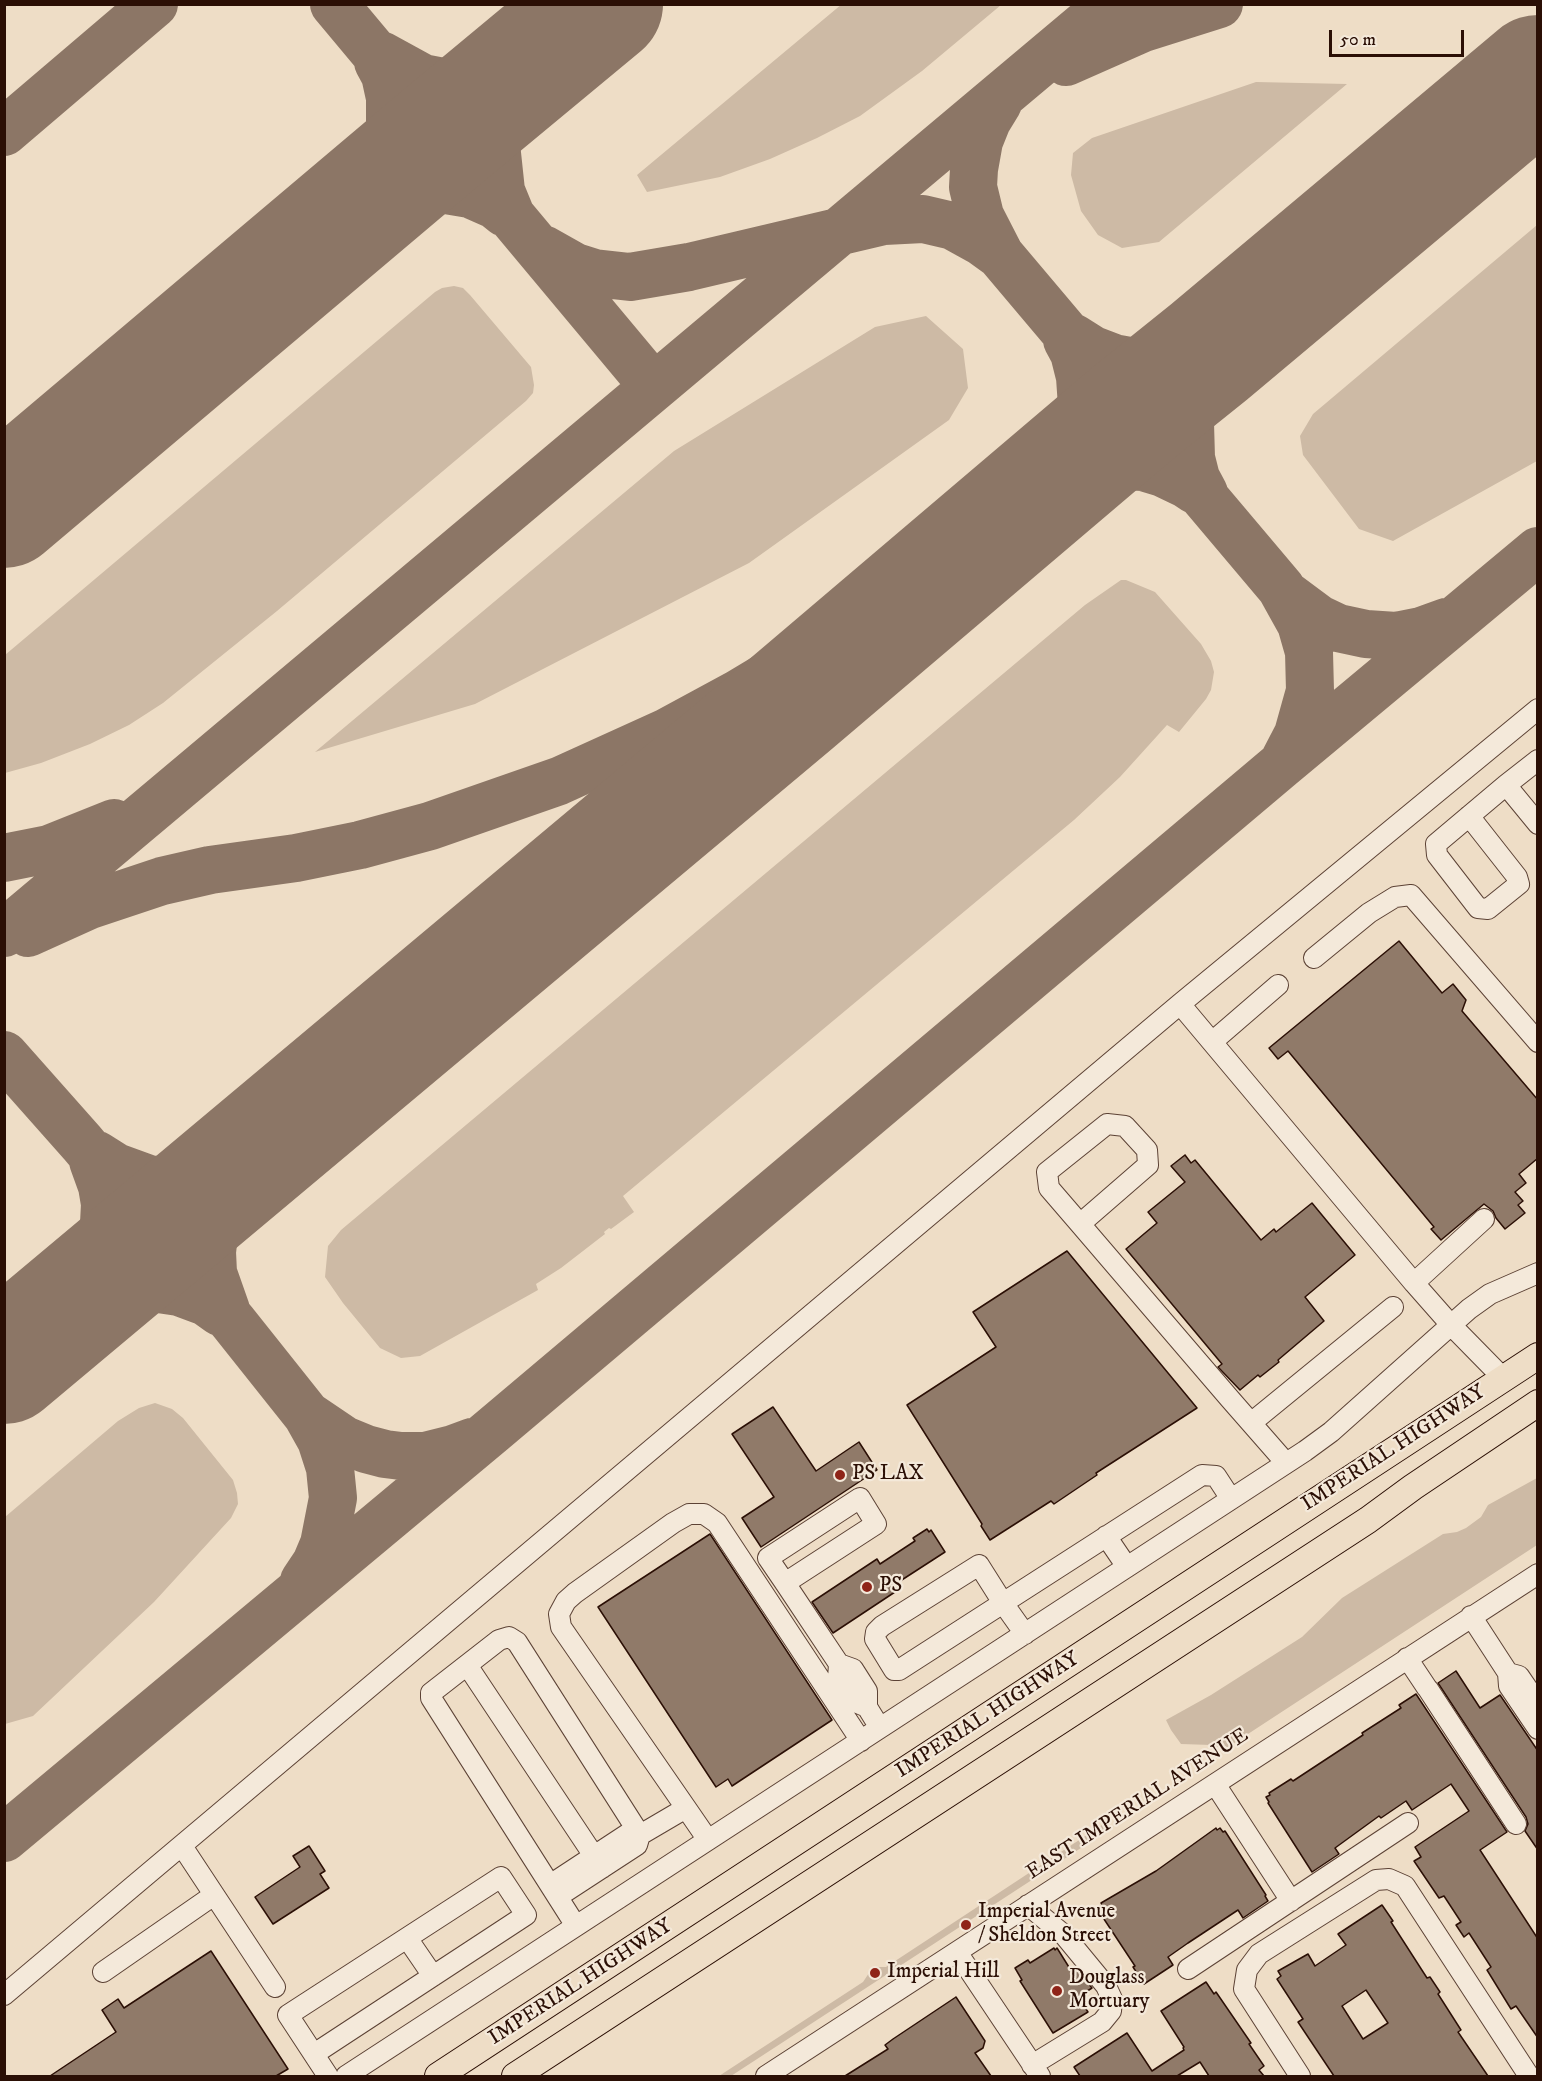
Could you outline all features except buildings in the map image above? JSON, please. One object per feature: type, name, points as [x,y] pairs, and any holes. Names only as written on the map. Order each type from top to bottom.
[{"type":"main road","name":"IMPERIAL HIGHWAY","points":[[438,2076],[1538,1356]]},
{"type":"main road","points":[[1503,1378],[1531,1407]]},
{"type":"main road","name":"IMPERIAL HIGHWAY","points":[[515,2076],[1368,1520],[1413,1486],[1531,1407]]},
{"type":"street","points":[[4,1995],[1180,1004],[1538,709]]},
{"type":"street","points":[[1469,816],[1517,877],[1519,884],[1488,909],[1478,908],[1437,855],[1436,844],[1469,816],[1506,785],[1538,760]]},
{"type":"street","points":[[1506,785],[1538,824]]},
{"type":"street","points":[[1314,958],[1386,902],[1395,897],[1411,895],[1538,1042]]},
{"type":"street","points":[[1212,1042],[1278,985]]},
{"type":"street","points":[[1180,1004],[1414,1283],[1503,1378]]},
{"type":"street","points":[[1080,1224],[1148,1165],[1148,1150],[1125,1126],[1107,1124],[1047,1172],[1049,1188],[1251,1423],[1286,1463]]},
{"type":"street","points":[[1414,1283],[1484,1219]]},
{"type":"street","points":[[346,2076],[1286,1463],[1331,1432],[1451,1325],[1490,1294],[1538,1273]]},
{"type":"street","points":[[1251,1423],[1394,1307]]},
{"type":"street","points":[[1025,1634],[1003,1603],[979,1565],[882,1626],[876,1632],[875,1639],[894,1670],[899,1670],[1003,1603],[1106,1536],[1202,1475],[1216,1476],[1231,1499]]},
{"type":"street","points":[[785,1583],[876,1524],[860,1498],[768,1558],[839,1664],[853,1669],[867,1690],[867,1707],[880,1728]]},
{"type":"street","points":[[708,1840],[561,1627],[560,1614],[566,1601],[673,1522],[689,1514],[704,1514],[717,1523],[861,1741]]},
{"type":"street","points":[[1106,1536],[1127,1567]]},
{"type":"street","name":"EAST IMPERIAL AVENUE","points":[[770,2076],[1028,1905],[1538,1574]]},
{"type":"street","points":[[1471,1616],[1508,1673],[1509,1686],[1538,1729]]},
{"type":"street","points":[[576,1926],[431,1698],[431,1693],[499,1640],[509,1637],[517,1642],[640,1835]]},
{"type":"street","points":[[1407,1658],[1516,1824]]},
{"type":"street","points":[[468,1665],[598,1862]]},
{"type":"street","points":[[1508,1673],[1519,1676],[1538,1704]]},
{"type":"street","points":[[1215,1784],[1291,1901]]},
{"type":"street","points":[[554,1891],[565,1892],[598,1862],[637,1845],[640,1835],[686,1808]]},
{"type":"street","points":[[1188,1969],[1408,1823]]},
{"type":"street","points":[[182,1846],[275,1988]]},
{"type":"street","points":[[314,2054],[526,1915],[501,1877],[288,2015],[328,2076]]},
{"type":"street","points":[[1300,2076],[1244,1989],[1247,1970],[1259,1954],[1376,1880],[1389,1879],[1405,1886],[1529,2076]]},
{"type":"street","points":[[103,1972],[214,1895]]},
{"type":"street","points":[[957,1952],[1036,2071],[1102,2022],[1111,2011],[1112,1999],[1106,1986],[1064,1935],[1028,1905]]},
{"type":"street","points":[[407,1938],[433,1976]]},
{"type":"shaded area","points":[[842,4],[1001,5],[922,71],[860,116],[770,159],[720,177],[647,192],[637,175]]},
{"type":"shaded area","points":[[1256,82],[1347,84],[1159,242],[1122,248],[1098,235],[1081,211],[1071,175],[1073,153],[1092,138]]},
{"type":"shaded area","points":[[1537,225],[1537,461],[1393,541],[1359,529],[1303,455],[1300,436],[1313,414]]},
{"type":"shaded area","points":[[454,286],[463,288],[470,295],[531,367],[533,393],[526,401],[277,611],[163,703],[129,725],[90,744],[41,763],[5,773],[5,655],[435,292]]},
{"type":"shaded area","points":[[926,316],[963,349],[968,388],[949,420],[749,563],[475,704],[315,752],[674,451],[875,327]]},
{"type":"shaded area","points":[[1121,580],[1155,592],[1201,644],[1211,661],[1214,672],[1211,690],[1179,732],[1167,725],[1120,777],[1074,820],[623,1196],[634,1212],[611,1229],[609,1228],[604,1232],[605,1234],[561,1268],[536,1284],[538,1290],[420,1356],[401,1358],[380,1348],[325,1277],[328,1246],[341,1230],[1085,605]]},
{"type":"shaded area","points":[[155,1403],[172,1409],[183,1418],[233,1480],[238,1504],[231,1518],[154,1602],[33,1716],[5,1724],[5,1517],[118,1421],[139,1408]]},
{"type":"shaded area","points":[[1537,1478],[1537,1545],[1225,1749],[1211,1745],[1181,1744],[1166,1720],[1211,1695],[1302,1637],[1342,1598],[1443,1534],[1466,1528],[1481,1517],[1488,1505]]},
{"type":"shaded area","points":[[1102,1825],[1107,1831],[731,2076],[719,2076],[863,1982],[871,1970],[886,1967]]},
{"type":"taxiway","points":[[4,132],[154,4]]},
{"type":"taxiway","points":[[334,4],[654,387]]},
{"type":"taxiway","points":[[4,933],[1110,4]]},
{"type":"taxiway","points":[[1066,62],[1143,28],[1219,4]]},
{"type":"taxiway","points":[[381,55],[423,78],[449,83],[477,82],[503,73],[550,48]]},
{"type":"taxiway","points":[[510,213],[501,191],[496,144],[503,115],[515,87],[544,55]]},
{"type":"taxiway","points":[[342,222],[369,183],[390,137],[390,98],[385,75],[378,62]]},
{"type":"taxiway","points":[[998,103],[979,141],[973,187],[980,216],[1000,255],[1281,588],[1301,624],[1309,652],[1310,691],[1298,734],[1285,759]]},
{"type":"taxiway","points":[[344,221],[380,201],[408,191],[440,189],[470,194],[495,205],[505,213]]},
{"type":"taxiway","points":[[543,249],[575,267],[594,273],[630,277],[689,267],[884,221],[923,219],[953,226],[1000,255]]},
{"type":"taxiway","points":[[1074,338],[1093,350],[1114,358],[1136,362],[1157,362],[1176,359],[1201,350],[1248,320]]},
{"type":"taxiway","points":[[1204,493],[1196,478],[1191,458],[1190,423],[1193,403],[1199,382],[1207,368],[1234,334]]},
{"type":"taxiway","points":[[1030,500],[1060,469],[1074,442],[1079,425],[1082,406],[1080,377],[1074,353],[1067,340]]},
{"type":"taxiway","points":[[1039,495],[1090,471],[1123,466],[1143,467],[1163,473],[1195,490]]},
{"type":"taxiway","points":[[28,933],[90,905],[162,881],[210,870],[296,858],[360,845],[430,826],[559,781],[667,732],[739,693],[834,636],[966,543],[1017,512]]},
{"type":"taxiway","points":[[4,1838],[1538,551]]},
{"type":"taxiway","points":[[1284,593],[1319,619],[1338,628],[1366,634],[1396,636],[1421,631],[1446,622]]},
{"type":"taxiway","points":[[4,858],[49,849],[114,823]]},
{"type":"taxiway","points":[[4,1055],[82,1143],[233,1322],[307,1415],[321,1440],[330,1468],[333,1498],[324,1544],[316,1563],[304,1581]]},
{"type":"taxiway","points":[[97,1155],[116,1167],[149,1179],[168,1181],[203,1176],[236,1162],[321,1098]]},
{"type":"taxiway","points":[[226,1310],[213,1273],[212,1252],[215,1225],[220,1207],[231,1184],[260,1154]]},
{"type":"taxiway","points":[[58,1313],[86,1285],[97,1263],[103,1243],[105,1204],[102,1186],[93,1161]]},
{"type":"taxiway","points":[[4,1369],[80,1306],[125,1289],[145,1287],[179,1292],[206,1302],[220,1312]]},
{"type":"taxiway","points":[[307,1415],[344,1440],[385,1454],[425,1456],[472,1442]]},
{"type":"runway","points":[[4,507],[602,4]]},
{"type":"runway","points":[[4,1363],[793,702],[1133,413],[1538,76]]},
{"type":"place","name":"PS LAX","points":[[840,1475]]},
{"type":"place","name":"PS","points":[[867,1587]]},
{"type":"place","name":"Imperial Avenue / Sheldon Street","points":[[966,1925]]},
{"type":"place","name":"Imperial Hill","points":[[875,1973]]},
{"type":"place","name":"Douglass Mortuary","points":[[1057,1991]]}]
